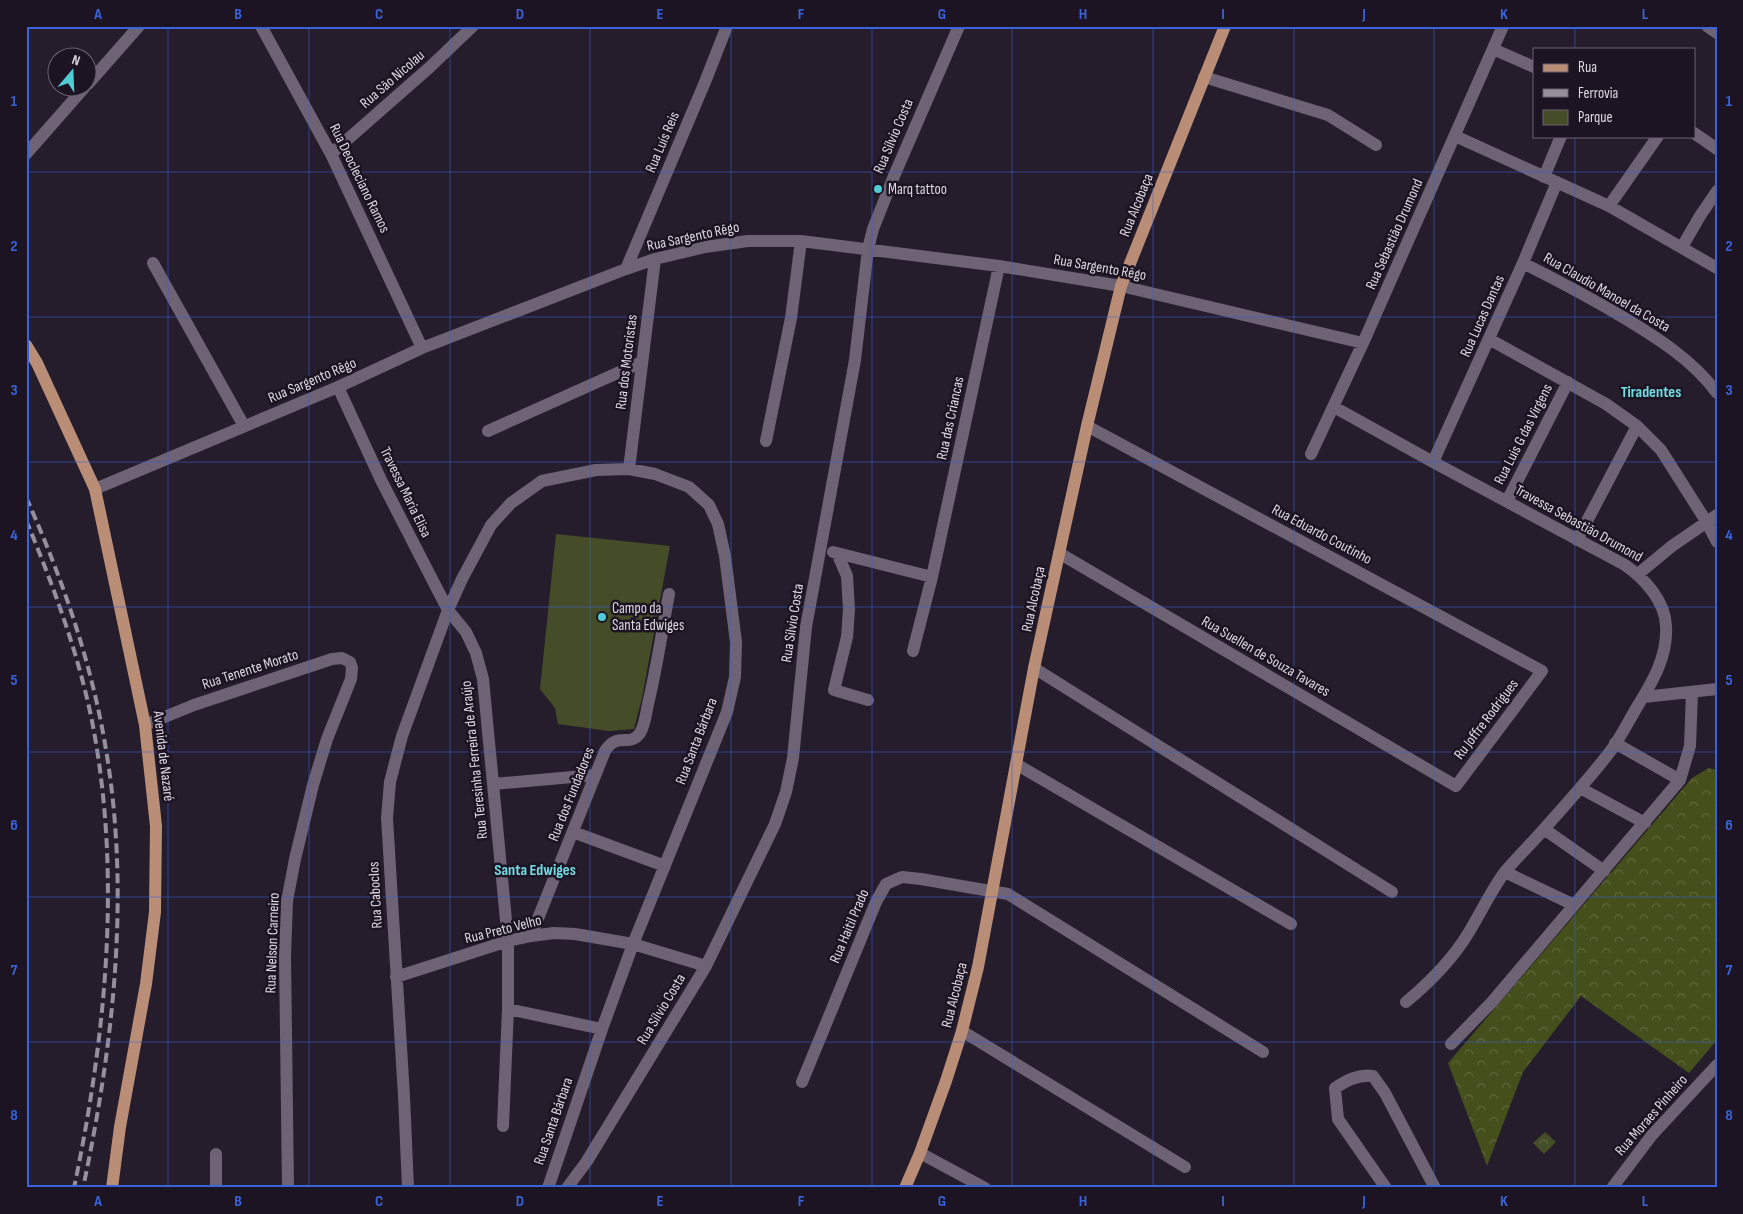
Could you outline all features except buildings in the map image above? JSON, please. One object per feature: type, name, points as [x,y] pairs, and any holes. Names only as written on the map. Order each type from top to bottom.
[{"type":"main road","name":"Rua Alcobaça","points":[[905,1188],[920,1152],[962,1031],[978,968],[1034,668],[1087,426],[1121,286],[1225,26]]},
{"type":"main road","name":"Avenida de Nazaré","points":[[26,346],[37,363],[95,489],[145,725],[156,826],[155,912],[146,984],[120,1127],[112,1188]]},
{"type":"street","points":[[98,73],[139,26]]},
{"type":"street","name":"Rua Deocleciano Ramos","points":[[261,26],[331,154],[422,348]]},
{"type":"street","name":"Rua São Nicolau","points":[[331,154],[430,67],[473,26]]},
{"type":"street","name":"Rua Luís Reis","points":[[626,269],[727,26]]},
{"type":"street","name":"Rua Sílvio Costa","points":[[567,1188],[587,1161],[706,966],[775,824],[786,792],[793,758],[806,628],[855,360],[868,249],[873,228],[894,176],[959,26]]},
{"type":"street","name":"Rua Sebastião Drumond","points":[[1311,454],[1363,343],[1503,26]]},
{"type":"street","points":[[1707,26],[1717,33]]},
{"type":"street","points":[[1493,49],[1533,67]]},
{"type":"street","points":[[1204,77],[1328,115],[1376,145]]},
{"type":"street","points":[[26,154],[75,98]]},
{"type":"street","points":[[1696,134],[1717,149]]},
{"type":"street","points":[[1455,136],[1609,206],[1717,268]]},
{"type":"street","points":[[1544,176],[1561,138]]},
{"type":"street","points":[[1609,206],[1657,138]]},
{"type":"street","name":"Rua Lucas Dantas","points":[[1433,462],[1523,263],[1557,182]]},
{"type":"street","points":[[1682,247],[1717,191]]},
{"type":"street","name":"Rua Sargento Rêgo","points":[[95,489],[338,387],[422,348],[626,269],[655,259],[705,247],[748,241],[801,241],[868,249],[999,266],[1121,286],[1363,343]]},
{"type":"street","points":[[766,441],[791,318],[801,241]]},
{"type":"street","name":"Rua dos Motoristas","points":[[629,469],[655,259]]},
{"type":"street","points":[[153,263],[244,426]]},
{"type":"street","name":"Rua Claudio Manoel da Costa","points":[[1523,263],[1573,288],[1661,341],[1688,362],[1717,393]]},
{"type":"street","name":"Rua das Criancas","points":[[913,651],[932,577],[999,266]]},
{"type":"street","points":[[1489,339],[1606,404],[1637,426],[1662,450],[1711,518],[1717,542]]},
{"type":"street","points":[[488,431],[642,362]]},
{"type":"street","name":"Rua Luis G das Virgens","points":[[1508,501],[1568,382]]},
{"type":"street","name":"Travessa Maria Elisa","points":[[338,387],[381,480],[448,610]]},
{"type":"street","name":"Travessa Sebastião Drumond","points":[[1334,407],[1625,565],[1650,586],[1660,604],[1666,624],[1666,643],[1662,660],[1644,697],[1615,743],[1580,788],[1505,872],[1485,902],[1469,933],[1442,968],[1406,1002]]},
{"type":"street","name":"Rua Eduardo Coutinho","points":[[1087,426],[1542,671]]},
{"type":"street","points":[[1577,540],[1637,426]]},
{"type":"street","name":"Rua Santa Bárbara","points":[[448,610],[462,579],[491,525],[510,502],[542,482],[596,470],[629,469],[655,474],[689,487],[709,505],[718,524],[725,556],[736,642],[734,677],[727,712],[633,944],[548,1188]]},
{"type":"street","points":[[1638,574],[1711,518]]},
{"type":"street","points":[[820,549],[932,577]]},
{"type":"street","points":[[837,553],[847,576],[849,610],[847,637],[834,690],[868,700]]},
{"type":"street","name":"Rua Suellen de Souza Tavares","points":[[1059,553],[1456,786]]},
{"type":"street","name":"Rua dos Fundadores","points":[[531,936],[595,775],[610,744],[615,740],[636,738],[643,726],[655,677],[668,594]]},
{"type":"street","name":"Rua Teresinha Ferreira de Araújo","points":[[448,610],[466,632],[476,653],[483,679],[508,941],[508,1009],[503,1126]]},
{"type":"street","name":"Rua Caboclos","points":[[408,1188],[387,818],[390,782],[402,736],[448,610]]},
{"type":"street","name":"Rua Tenente Morato","points":[[145,725],[194,705],[332,660],[342,658],[350,662],[352,668],[351,679]]},
{"type":"street","points":[[1034,668],[1392,892]]},
{"type":"street","name":"Ru Joffre Rodrigues","points":[[1456,786],[1542,671]]},
{"type":"street","name":"Rua Nelson Carneiro","points":[[288,1188],[285,956],[287,901],[295,858],[313,785],[327,739],[351,679]]},
{"type":"street","points":[[1644,697],[1717,688]]},
{"type":"street","points":[[1451,1044],[1483,1013],[1680,780],[1690,746],[1692,692]]},
{"type":"street","points":[[1615,743],[1680,780]]},
{"type":"street","points":[[1016,764],[1291,924]]},
{"type":"street","points":[[493,784],[595,775]]},
{"type":"street","points":[[1580,788],[1644,823]]},
{"type":"street","points":[[1544,829],[1604,871]]},
{"type":"street","points":[[573,832],[665,866]]},
{"type":"street","points":[[1505,872],[1574,905]]},
{"type":"street","name":"Rua Haitil Prado","points":[[802,1082],[876,902],[886,884],[902,877],[1008,894],[1263,1052]]},
{"type":"street","name":"Rua Preto Velho","points":[[396,977],[508,941],[554,933],[575,934],[633,944],[706,966]]},
{"type":"street","points":[[508,1009],[602,1029]]},
{"type":"street","points":[[962,1031],[1185,1168]]},
{"type":"street","name":"Rua Moraes Pinheiro","points":[[1612,1188],[1652,1135],[1717,1065]]},
{"type":"street","points":[[1386,1188],[1338,1118],[1335,1088],[1346,1080],[1365,1075],[1373,1076],[1436,1188]]},
{"type":"street","points":[[920,1152],[985,1188]]},
{"type":"street","points":[[216,1154],[216,1188]]},
{"type":"green space","name":"Campo da Santa Edwiges","points":[[556,534],[670,546],[642,698],[634,729],[609,731],[558,724],[555,708],[540,689]]},
{"type":"green space","points":[[1709,768],[1717,770],[1717,1040],[1689,1073],[1581,996],[1523,1072],[1487,1166],[1448,1063],[1692,778]]},
{"type":"green space","points":[[1545,1132],[1556,1142],[1544,1154],[1533,1143]]},
{"type":"railway","points":[[26,497],[64,592],[85,656],[101,722],[114,810],[117,864],[115,973],[103,1081],[83,1188]]},
{"type":"railway","points":[[26,520],[46,569],[80,670],[92,721],[101,779],[106,837],[108,896],[102,1014],[95,1072],[74,1188]]},
{"type":"place","name":"Marq tattoo","points":[[878,189]]},
{"type":"place","name":"Campo da Santa Edwiges","points":[[602,617]]},
{"type":"district","name":"Tiradentes","points":[[1651,391]]},
{"type":"district","name":"Santa Edwiges","points":[[535,869]]}]
